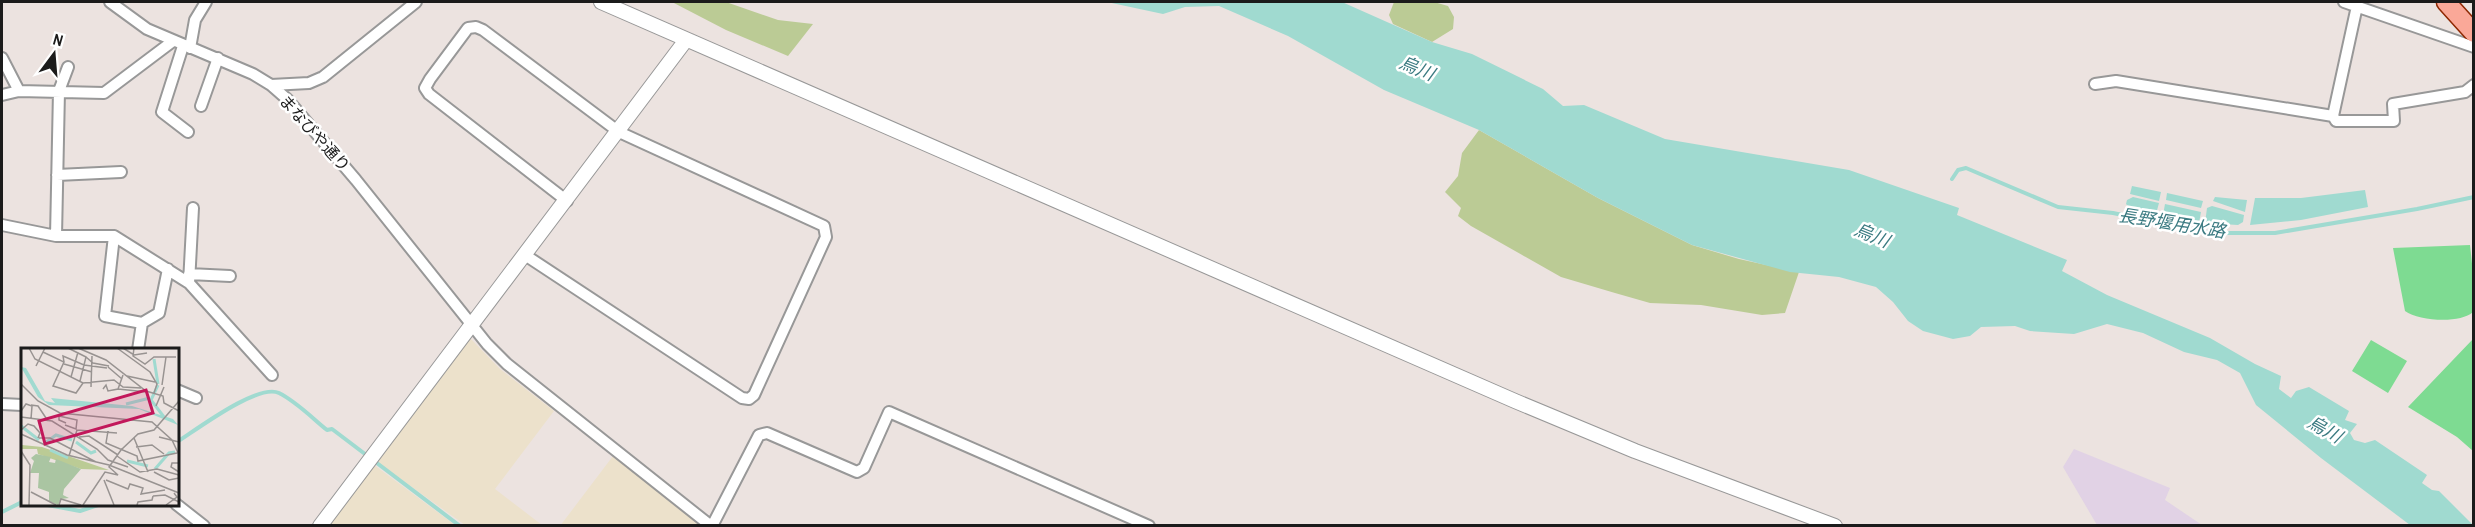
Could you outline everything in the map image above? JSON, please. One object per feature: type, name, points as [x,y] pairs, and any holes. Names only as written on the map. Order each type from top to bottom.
[{"type":"main road","points":[[2446,2],[2474,33]]},
{"type":"street","name":"まなびや通り","points":[[110,2],[147,29],[218,58],[271,85],[320,135],[471,324],[507,364],[711,525]]},
{"type":"street","points":[[188,132],[162,112],[182,45],[206,2]]},
{"type":"street","points":[[271,85],[309,83],[323,77],[416,2]]},
{"type":"street","points":[[601,2],[1515,401],[1635,451],[1835,525]]},
{"type":"street","points":[[2344,2],[2474,48]]},
{"type":"street","points":[[2357,6],[2333,116],[2336,121],[2394,121],[2393,104],[2465,92],[2474,85]]},
{"type":"street","points":[[525,255],[742,398],[749,399],[754,395],[826,237],[824,226],[619,132],[483,30],[476,27],[468,28],[425,88],[429,94],[567,201]]},
{"type":"street","points":[[320,525],[567,201],[686,40]]},
{"type":"street","points":[[2,95],[19,91],[104,93],[182,45]]},
{"type":"street","points":[[2,58],[19,91]]},
{"type":"street","points":[[201,106],[218,58]]},
{"type":"street","points":[[56,236],[58,91],[68,67]]},
{"type":"street","points":[[2095,84],[2115,81],[2333,116]]},
{"type":"street","points":[[57,175],[121,172]]},
{"type":"street","points":[[189,279],[193,208]]},
{"type":"street","points":[[2,225],[56,236],[114,236],[189,279],[272,375]]},
{"type":"street","points":[[114,236],[105,316],[142,323],[159,313],[168,269]]},
{"type":"street","points":[[189,279],[230,276]]},
{"type":"street","points":[[138,348],[142,323]]},
{"type":"street","points":[[178,390],[196,398]]},
{"type":"street","points":[[2,404],[21,405]]},
{"type":"street","points":[[711,525],[759,435],[767,433],[857,472],[864,468],[889,412],[1149,525]]},
{"type":"street","points":[[178,506],[204,525]]},
{"type":"street","points":[[1806,515],[1817,525]]},
{"type":"shaded area","points":[[470,338],[500,369],[554,411],[495,489],[542,525],[465,525],[377,462]]},
{"type":"shaded area","points":[[2074,449],[2170,488],[2165,500],[2202,525],[2097,525],[2063,467]]},
{"type":"shaded area","points":[[613,456],[703,525],[560,526]]},
{"type":"shaded area","points":[[374,465],[455,525],[328,526]]},
{"type":"green space","points":[[672,2],[726,2],[778,20],[813,24],[788,56],[726,30]]},
{"type":"green space","points":[[1394,2],[1434,2],[1448,6],[1454,17],[1453,29],[1432,42],[1393,24],[1389,15]]},
{"type":"green space","points":[[1479,130],[1598,198],[1692,245],[1739,259],[1799,272],[1785,313],[1762,315],[1701,305],[1650,303],[1561,277],[1471,226],[1458,216],[1461,208],[1445,192],[1458,176],[1462,153]]},
{"type":"green space","points":[[2470,245],[2474,282],[2473,312],[2459,318],[2439,320],[2420,317],[2405,311],[2393,248]]},
{"type":"green space","points":[[2473,339],[2473,451],[2457,437],[2408,407]]},
{"type":"green space","points":[[2371,340],[2407,361],[2388,393],[2352,371]]},
{"type":"water","name":"烏川","points":[[1107,2],[1342,2],[1432,42],[1472,54],[1543,89],[1563,106],[1584,105],[1665,139],[1849,170],[1959,208],[1957,215],[2067,260],[2062,271],[2107,295],[2210,338],[2281,376],[2279,389],[2291,398],[2296,391],[2309,387],[2349,411],[2345,420],[2357,424],[2350,433],[2354,440],[2365,443],[2375,440],[2427,475],[2422,483],[2432,490],[2439,491],[2473,525],[2410,525],[2321,458],[2256,405],[2240,373],[2217,360],[2184,352],[2143,333],[2107,324],[2074,334],[2030,331],[2015,326],[1981,327],[1970,336],[1953,339],[1923,331],[1908,321],[1893,302],[1876,287],[1839,277],[1790,272],[1692,245],[1598,198],[1479,130],[1384,90],[1288,36],[1219,6],[1185,7],[1163,14]]},
{"type":"water","points":[[2132,186],[2161,192],[2159,201],[2130,194]]},
{"type":"water","points":[[2365,190],[2368,207],[2301,220],[2250,225],[2255,198],[2301,198]]},
{"type":"water","points":[[2167,193],[2203,201],[2201,208],[2166,200]]},
{"type":"water","points":[[2133,197],[2159,203],[2156,214],[2130,208],[2126,204],[2127,200]]},
{"type":"water","points":[[2215,197],[2247,200],[2245,212],[2213,201]]},
{"type":"water","points":[[2165,204],[2201,212],[2199,223],[2163,215]]},
{"type":"water","points":[[2212,206],[2244,215],[2243,222],[2238,225],[2205,223],[2207,208]]},
{"type":"waterway","name":"長野堰用水路","points":[[1952,179],[1958,170],[1966,168],[2058,207],[2113,213],[2210,233],[2275,233],[2474,197]]},
{"type":"waterway","points":[[178,441],[243,401],[269,392],[279,393],[298,405],[327,430],[332,429],[460,526]]},
{"type":"waterway","points":[[2,512],[21,502]]},
{"type":"waterway","points":[[53,506],[80,511],[95,506]]}]
